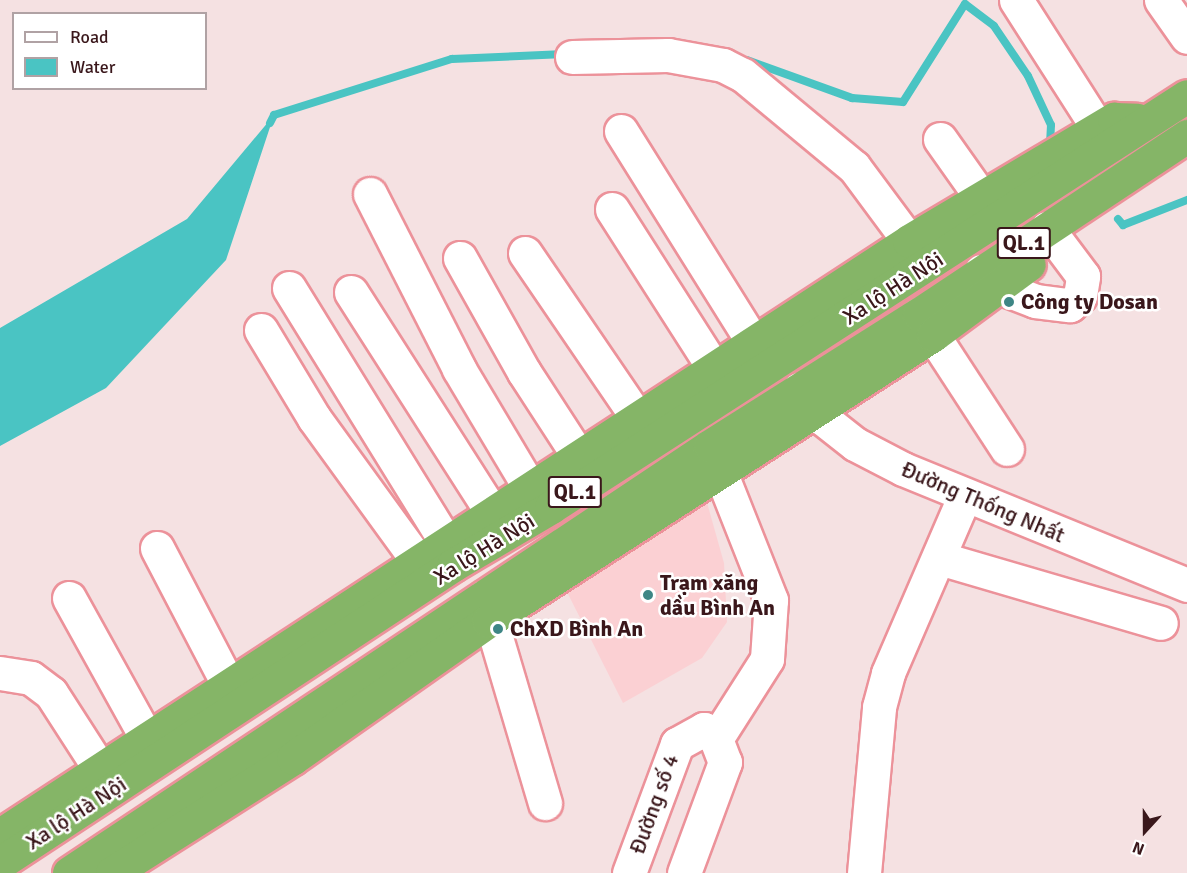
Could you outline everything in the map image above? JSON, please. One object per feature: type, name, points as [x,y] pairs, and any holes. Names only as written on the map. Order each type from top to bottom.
[{"type":"highway","name":"Xa lộ Hà Nội","points":[[0,835],[418,561],[450,554],[539,493],[1187,96]]},
{"type":"highway","name":"Xa lộ Hà Nội","points":[[0,863],[367,625],[493,514],[539,493],[578,455],[752,341],[909,241],[1114,119],[1150,120]]},
{"type":"highway","name":"Xa lộ Hà Nội","points":[[1054,236],[1187,135]]},
{"type":"highway","name":"Xa lộ Hà Nội","points":[[69,873],[486,609],[926,324],[992,293],[990,277],[1054,236],[1187,162]]},
{"type":"highway","name":"Xa lộ Hà Nội","points":[[112,873],[293,758],[486,609]]},
{"type":"street","points":[[1016,0],[1098,128]]},
{"type":"street","points":[[1161,0],[1187,37]]},
{"type":"street","points":[[572,57],[677,56],[723,65],[743,75],[854,167],[909,241]]},
{"type":"street","points":[[621,131],[752,341]]},
{"type":"street","points":[[940,139],[981,197]]},
{"type":"street","points":[[370,194],[459,369],[539,493]]},
{"type":"street","points":[[612,208],[713,367]]},
{"type":"street","points":[[990,277],[1035,301],[1070,305],[1080,296],[1083,276],[1054,236]]},
{"type":"street","points":[[525,253],[636,416]]},
{"type":"street","points":[[460,258],[524,372],[578,455]]},
{"type":"street","points":[[289,288],[450,554]]},
{"type":"street","points":[[351,292],[493,514]]},
{"type":"street","points":[[926,324],[1007,449]]},
{"type":"street","points":[[261,330],[314,418],[418,561]]},
{"type":"street","name":"Đường Thống Nhất","points":[[807,399],[855,444],[964,497],[1187,585]]},
{"type":"street","points":[[684,873],[725,762],[716,740],[767,659],[771,631],[771,600],[716,458]]},
{"type":"street","points":[[864,873],[879,707],[898,645],[939,558],[964,497]]},
{"type":"street","points":[[157,548],[229,686]]},
{"type":"street","points":[[939,558],[1161,622]]},
{"type":"street","points":[[69,598],[147,739]]},
{"type":"street","points":[[486,609],[545,803]]},
{"type":"street","points":[[0,673],[30,678],[51,693],[100,770]]},
{"type":"street","name":"Đường số 4","points":[[628,873],[677,744],[704,729],[716,740]]},
{"type":"shaded area","name":"Trạm xăng dầu Bình An","points":[[704,492],[724,563],[727,622],[702,658],[623,703],[565,588]]},
{"type":"water","points":[[274,115],[226,260],[106,388],[0,446],[0,328],[187,219]]},
{"type":"waterway","points":[[747,60],[852,98],[903,102],[965,4],[994,26],[1028,76],[1051,125],[1050,142]]},
{"type":"waterway","points":[[270,123],[274,115],[452,59],[565,54]]},
{"type":"waterway","points":[[1118,219],[1123,225],[1187,200]]},
{"type":"place","name":"Công ty Dosan","points":[[1009,302]]},
{"type":"place","name":"Trạm xăng dầu Bình An","points":[[648,595]]},
{"type":"place","name":"ChXD Bình An","points":[[498,629]]}]
